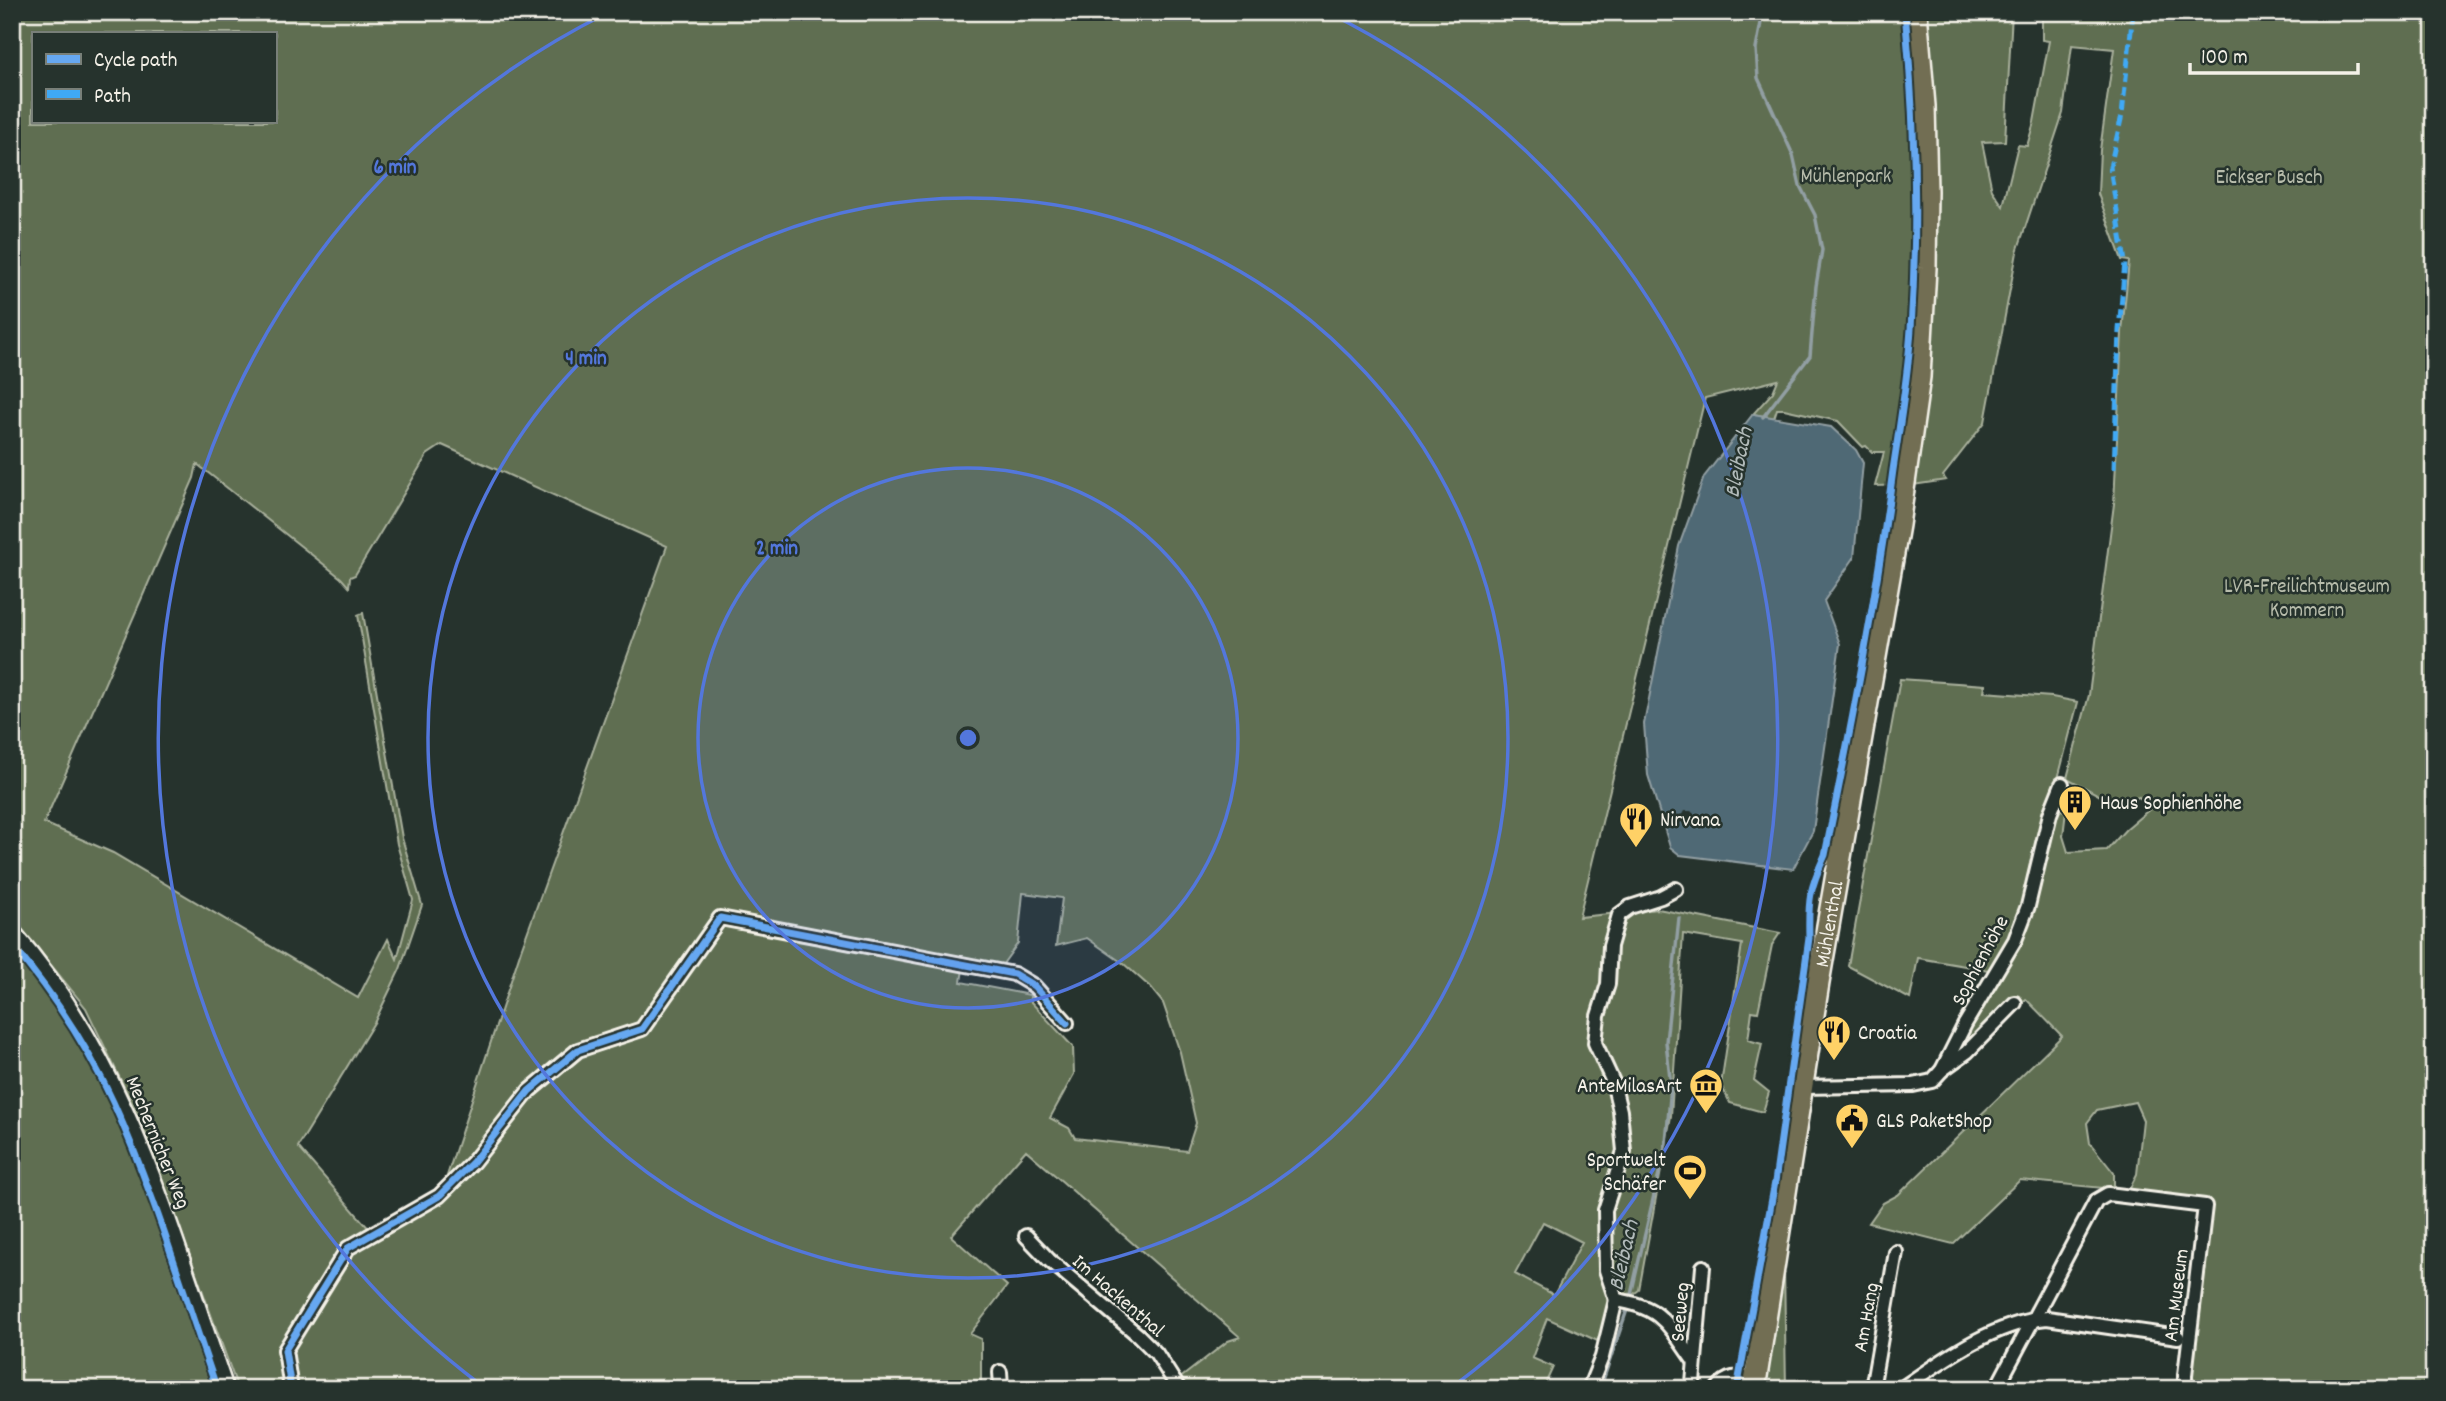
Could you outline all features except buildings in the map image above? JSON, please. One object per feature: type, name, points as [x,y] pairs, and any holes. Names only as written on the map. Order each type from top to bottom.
[{"type":"main road","name":"Mühlenthal","points":[[1755,1384],[1831,904],[1898,525],[1919,377],[1926,191],[1924,106],[1916,12]]},
{"type":"street","name":"Sophienhöhe","points":[[1942,1069],[1965,1024],[2015,940],[2028,906],[2050,814],[2062,784]]},
{"type":"street","points":[[1589,1389],[1625,1302],[1606,1270],[1605,1210],[1624,1151],[1620,1111],[1613,1082],[1595,1043],[1598,1016],[1608,984],[1610,946],[1619,915],[1624,910],[1676,889]]},
{"type":"street","points":[[291,1389],[285,1350],[348,1248],[439,1196],[473,1162],[529,1091],[578,1050],[642,1029],[720,918],[1014,974],[1034,986],[1067,1023]]},
{"type":"street","name":"Mechernicher Weg","points":[[12,932],[56,986],[101,1060],[120,1098],[152,1175],[225,1389]]},
{"type":"street","points":[[1803,1087],[1913,1085],[1932,1081],[1942,1069],[1967,1052],[2015,1003]]},
{"type":"street","name":"Am Museum","points":[[2032,1319],[2096,1201],[2108,1194],[2205,1206],[2185,1389]]},
{"type":"street","name":"Im Hackenthal","points":[[1026,1237],[1138,1335],[1156,1353],[1179,1389]]},
{"type":"street","name":"Am Hang","points":[[1872,1389],[1896,1252]]},
{"type":"street","name":"Seeweg","points":[[1691,1389],[1703,1267]]},
{"type":"street","name":"Seeweg","points":[[1625,1302],[1655,1311],[1694,1361]]},
{"type":"street","points":[[1901,1389],[1954,1353],[2032,1319],[2047,1318],[2178,1337]]},
{"type":"street","points":[[1996,1389],[2032,1319]]},
{"type":"street","points":[[999,1389],[1000,1372]]},
{"type":"street","points":[[1717,1389],[1732,1377],[1755,1384]]},
{"type":"green space","points":[[12,12],[2012,12],[2005,141],[1982,142],[1992,190],[2003,206],[2018,145],[2027,146],[2034,122],[2049,41],[2042,40],[2042,12],[2434,12],[2434,1389],[2191,1389],[2207,1208],[2128,1192],[2137,1174],[2143,1120],[2135,1102],[2097,1110],[2087,1123],[2090,1143],[2114,1173],[2114,1189],[2020,1180],[1953,1244],[1869,1223],[1883,1203],[1898,1195],[2062,1036],[2026,999],[1957,1054],[1954,1051],[2010,957],[2055,809],[2066,811],[2063,836],[2068,852],[2107,850],[2151,808],[2139,797],[2117,805],[2067,778],[2089,695],[2114,504],[2122,332],[2129,261],[2122,260],[2098,194],[2100,150],[2114,49],[2072,45],[2063,113],[2017,252],[1985,422],[1943,476],[1946,480],[1913,485],[1875,486],[1884,452],[1872,452],[1866,446],[1863,447],[1838,421],[1784,409],[1777,409],[1774,418],[1753,414],[1773,392],[1778,380],[1705,398],[1579,917],[1658,909],[1780,933],[1772,945],[1758,1012],[1752,1011],[1748,1040],[1762,1044],[1754,1080],[1769,1092],[1763,1112],[1730,1103],[1721,1085],[1742,944],[1683,934],[1671,1116],[1639,1290],[1607,1314],[1600,1342],[1547,1318],[1532,1358],[1553,1367],[1543,1389],[1190,1389],[1179,1379],[1228,1341],[1240,1337],[1026,1150],[951,1236],[1007,1286],[970,1334],[981,1339],[981,1389],[238,1389],[142,1124],[86,1008],[12,917]],"holes":[[[442,445],[667,546],[521,950],[444,1185],[370,1230],[298,1147],[375,1021],[400,969],[422,905],[402,838],[363,613],[358,615],[397,844],[413,900],[397,959],[388,939],[358,998],[113,853],[44,823],[194,478],[197,464],[349,587],[350,577],[355,575],[427,455]],[[1023,893],[1062,898],[1056,946],[1087,938],[1124,964],[1150,987],[1163,1003],[1180,1052],[1196,1123],[1187,1151],[1075,1138],[1069,1128],[1050,1118],[1074,1074],[1073,1047],[1030,1001],[1030,995],[961,982],[963,969],[1000,968],[1018,943]],[[1543,1222],[1582,1242],[1554,1295],[1515,1274]]]},
{"type":"green space","points":[[1900,679],[1985,685],[1984,692],[2052,697],[2078,702],[2025,905],[1994,971],[1918,958],[1910,999],[1848,966]]},
{"type":"green space","points":[[12,951],[48,998],[80,1047],[110,1103],[139,1172],[212,1389],[12,1389]]},
{"type":"green space","points":[[1784,1266],[1786,1389],[1764,1389]]},
{"type":"water","points":[[1753,414],[1831,427],[1856,450],[1863,463],[1854,558],[1824,601],[1840,644],[1813,831],[1793,869],[1680,855],[1670,847],[1648,775],[1644,724],[1679,546],[1704,477]]},
{"type":"pier","points":[[1684,811],[1694,814],[1692,823],[1688,825],[1682,822],[1661,830],[1659,826],[1680,818]]},
{"type":"waterway","name":"Bleibach","points":[[1763,12],[1756,49],[1758,78],[1793,155],[1800,186],[1815,215],[1822,250],[1810,356],[1763,417]]},
{"type":"waterway","name":"Bleibach","points":[[1630,1299],[1666,1143],[1671,1086],[1666,1042],[1679,918]]},
{"type":"waterway","name":"Bleibach","points":[[1600,1389],[1628,1307]]},
{"type":"marked path","points":[[2114,469],[2119,330],[2125,262],[2110,167],[2122,115],[2133,12]]},
{"type":"cycle path","points":[[1737,1389],[1775,1182],[1809,938],[1811,895],[1825,855],[1862,664],[1906,382],[1910,347],[1915,210],[1905,12]]},
{"type":"cycle path","points":[[291,1389],[285,1350],[348,1248],[439,1196],[473,1162],[529,1091],[578,1050],[642,1029],[720,918],[1014,974],[1034,986],[1067,1023]]},
{"type":"cycle path","points":[[12,945],[68,1020],[113,1102],[155,1208],[217,1389]]},
{"type":"place","name":"Haus Sophienhöhe","points":[[2075,832]]},
{"type":"place","name":"Nirvana","points":[[1636,849]]},
{"type":"place","name":"Croatia","points":[[1834,1062]]},
{"type":"place","name":"AnteMilasArt","points":[[1706,1115]]},
{"type":"place","name":"GLS PaketShop","points":[[1852,1150]]},
{"type":"place","name":"Sportwelt Schäfer","points":[[1690,1201]]},
{"type":"park label","name":"Mühlenpark","points":[[1846,175]]},
{"type":"park label","name":"Eickser Busch","points":[[2269,176]]},
{"type":"park label","name":"LVR-Freilichtmuseum Kommern","points":[[2307,597]]}]
